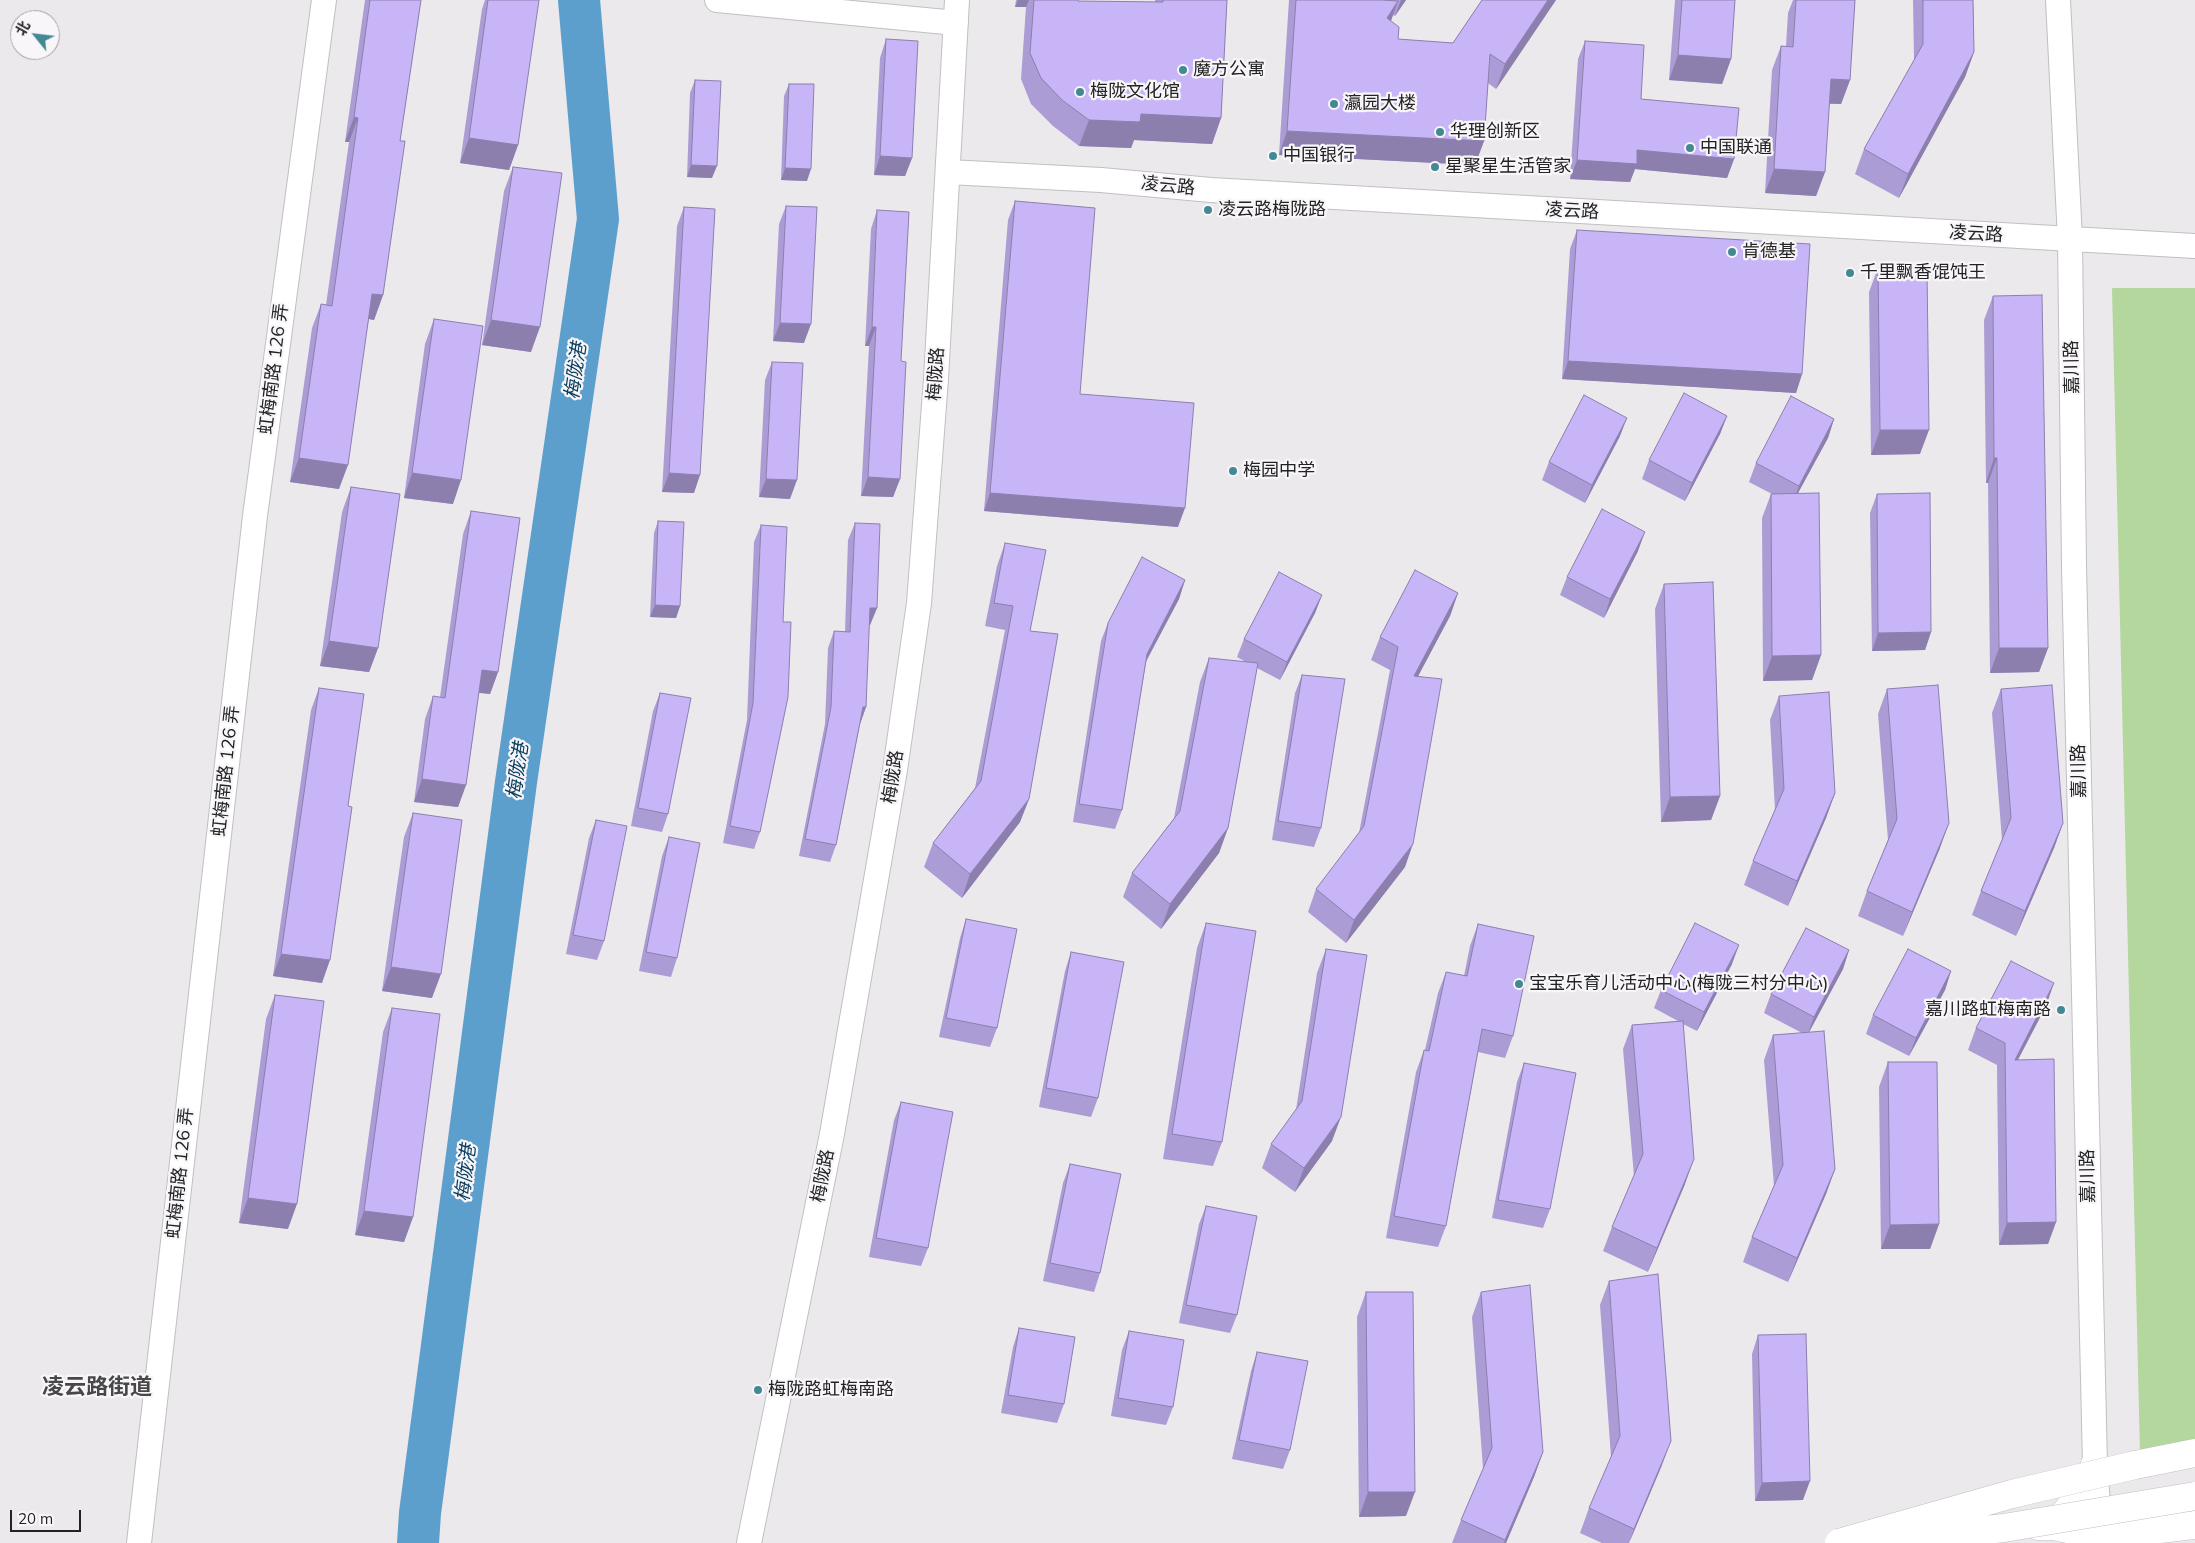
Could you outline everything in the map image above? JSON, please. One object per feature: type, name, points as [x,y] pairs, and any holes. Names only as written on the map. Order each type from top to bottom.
[{"type":"main road","points":[[1839,1543],[2012,1494],[2135,1465],[2195,1454]]},
{"type":"main road","points":[[2054,1526],[2087,1487],[2095,1464]]},
{"type":"main road","points":[[1858,1543],[2004,1528],[2195,1496]]},
{"type":"main road","points":[[1881,1543],[1974,1526],[2054,1526],[2095,1541],[2195,1525]]},
{"type":"street","name":"虹梅南路 126 弄","points":[[138,1543],[254,516],[324,0]]},
{"type":"street","points":[[716,0],[956,11]]},
{"type":"street","name":"嘉川路","points":[[2058,0],[2070,239],[2074,566],[2095,1464],[2095,1541]]},
{"type":"street","name":"梅陇路","points":[[749,1543],[832,1134],[895,770],[919,603],[949,172],[956,11]]},
{"type":"street","name":"凌云路","points":[[949,172],[1101,180],[1210,190],[2195,246]]},
{"type":"green space","points":[[2112,288],[2195,288],[2195,1442],[2140,1453]]},
{"type":"building","points":[[370,0],[421,0],[400,141],[405,141],[383,295],[372,294],[348,465],[299,458],[321,304],[332,306],[358,118],[354,117]]},
{"type":"building","points":[[488,0],[539,0],[518,145],[469,138]]},
{"type":"building","points":[[1034,0],[1163,2],[1163,0],[1227,0],[1221,118],[1141,114],[1140,122],[1089,120],[1062,100],[1041,78],[1030,53]]},
{"type":"building","points":[[1296,0],[1398,1],[1387,18],[1399,27],[1398,39],[1453,43],[1482,0],[1548,0],[1505,64],[1490,54],[1484,141],[1287,131]]},
{"type":"building","points":[[1682,0],[1735,0],[1731,59],[1678,55]]},
{"type":"building","points":[[1796,0],[1855,0],[1850,80],[1831,79],[1825,172],[1774,169],[1781,46],[1793,47]]},
{"type":"building","points":[[1923,0],[1973,0],[1974,52],[1908,174],[1864,149],[1923,44]]},
{"type":"building","points":[[886,39],[918,41],[912,158],[880,156]]},
{"type":"building","points":[[1585,41],[1644,45],[1641,99],[1739,108],[1734,159],[1637,150],[1637,164],[1577,160]]},
{"type":"building","points":[[695,80],[721,81],[717,166],[691,165]]},
{"type":"building","points":[[789,84],[814,84],[811,169],[785,168]]},
{"type":"building","points":[[513,167],[562,173],[540,327],[491,320]]},
{"type":"building","points":[[1015,201],[1095,208],[1080,394],[1194,403],[1185,508],[990,493]]},
{"type":"building","points":[[786,206],[817,207],[811,324],[780,323]]},
{"type":"building","points":[[684,207],[715,209],[700,475],[669,473]]},
{"type":"building","points":[[877,210],[909,212],[901,361],[906,362],[900,479],[868,477],[876,327],[872,327]]},
{"type":"building","points":[[1577,230],[1810,244],[1802,374],[1568,361]]},
{"type":"building","points":[[1927,267],[1929,430],[1880,430],[1878,268]]},
{"type":"building","points":[[2042,295],[2048,648],[1999,648],[1997,458],[1994,458],[1993,296]]},
{"type":"building","points":[[434,319],[483,326],[461,480],[412,473]]},
{"type":"building","points":[[772,362],[803,363],[797,480],[766,479]]},
{"type":"building","points":[[1684,393],[1727,416],[1692,483],[1649,460]]},
{"type":"building","points":[[1584,395],[1627,418],[1592,485],[1549,462]]},
{"type":"building","points":[[1791,396],[1834,419],[1799,486],[1756,463]]},
{"type":"building","points":[[351,487],[400,494],[378,648],[329,641]]},
{"type":"building","points":[[1819,493],[1821,655],[1772,656],[1771,494]]},
{"type":"building","points":[[1930,493],[1931,632],[1878,633],[1877,494]]},
{"type":"building","points":[[1602,509],[1645,532],[1610,599],[1567,577]]},
{"type":"building","points":[[471,511],[520,518],[498,672],[482,670],[466,785],[422,779],[433,696],[445,698]]},
{"type":"building","points":[[658,521],[684,522],[680,606],[655,605]]},
{"type":"building","points":[[855,523],[880,524],[877,608],[870,608],[866,707],[863,707],[836,845],[805,839],[831,707],[834,631],[850,632]]},
{"type":"building","points":[[761,525],[787,527],[783,622],[791,622],[788,697],[760,832],[730,826],[753,703]]},
{"type":"building","points":[[1005,543],[1046,550],[1030,631],[1058,634],[1029,799],[970,874],[933,843],[981,781],[1013,606],[994,603]]},
{"type":"building","points":[[1142,557],[1185,580],[1147,654],[1122,810],[1079,804],[1108,623]]},
{"type":"building","points":[[1415,570],[1458,593],[1414,676],[1442,679],[1413,844],[1354,920],[1316,889],[1364,826],[1398,647],[1380,637]]},
{"type":"building","points":[[1279,572],[1322,595],[1287,662],[1244,639]]},
{"type":"building","points":[[1713,582],[1720,796],[1670,797],[1664,584]]},
{"type":"building","points":[[1209,658],[1258,663],[1228,828],[1170,904],[1132,873],[1180,811]]},
{"type":"building","points":[[1302,675],[1345,679],[1321,828],[1278,821]]},
{"type":"building","points":[[1938,685],[1949,823],[1912,912],[1867,891],[1897,819],[1887,689]]},
{"type":"building","points":[[2052,685],[2063,823],[2025,911],[1981,891],[2011,818],[2001,689]]},
{"type":"building","points":[[319,688],[364,694],[348,806],[352,807],[330,960],[281,954]]},
{"type":"building","points":[[1829,692],[1835,793],[1797,881],[1753,861],[1784,789],[1779,696]]},
{"type":"building","points":[[660,693],[691,698],[668,814],[638,808]]},
{"type":"building","points":[[413,813],[462,820],[441,974],[391,967]]},
{"type":"building","points":[[596,820],[627,826],[604,941],[573,935]]},
{"type":"building","points":[[669,837],[700,843],[677,958],[646,952]]},
{"type":"building","points":[[966,919],[1017,929],[997,1028],[946,1018]]},
{"type":"building","points":[[1206,923],[1256,931],[1222,1142],[1172,1134]]},
{"type":"building","points":[[1695,923],[1739,945],[1704,1012],[1661,990]]},
{"type":"building","points":[[1478,924],[1534,936],[1513,1036],[1482,1029],[1446,1226],[1394,1216],[1424,1050],[1429,1051],[1446,972],[1467,976]]},
{"type":"building","points":[[1806,928],[1849,950],[1814,1017],[1771,994]]},
{"type":"building","points":[[1326,949],[1367,955],[1341,1117],[1304,1168],[1271,1144],[1302,1101]]},
{"type":"building","points":[[1908,949],[1951,971],[1916,1038],[1873,1015]]},
{"type":"building","points":[[1071,952],[1124,962],[1098,1098],[1046,1088]]},
{"type":"building","points":[[2011,961],[2054,983],[2015,1060],[2054,1059],[2056,1222],[2007,1223],[2005,1043],[1976,1028]]},
{"type":"building","points":[[275,995],[324,1001],[297,1204],[248,1198]]},
{"type":"building","points":[[392,1008],[440,1014],[413,1217],[364,1211]]},
{"type":"building","points":[[1683,1021],[1694,1159],[1657,1248],[1612,1227],[1643,1154],[1632,1025]]},
{"type":"building","points":[[1824,1031],[1835,1169],[1797,1258],[1752,1237],[1783,1165],[1773,1035]]},
{"type":"building","points":[[1888,1062],[1937,1062],[1939,1224],[1890,1225]]},
{"type":"building","points":[[1524,1063],[1576,1073],[1550,1209],[1498,1200]]},
{"type":"building","points":[[901,1102],[953,1112],[928,1248],[876,1238]]},
{"type":"building","points":[[1070,1164],[1121,1174],[1100,1273],[1050,1263]]},
{"type":"building","points":[[1206,1206],[1257,1216],[1237,1315],[1186,1305]]},
{"type":"building","points":[[1658,1274],[1671,1441],[1634,1529],[1589,1508],[1620,1436],[1609,1281]]},
{"type":"building","points":[[1530,1285],[1543,1452],[1505,1540],[1461,1520],[1492,1448],[1481,1292]]},
{"type":"building","points":[[1366,1292],[1413,1292],[1415,1492],[1368,1492]]},
{"type":"building","points":[[1019,1328],[1075,1337],[1064,1404],[1008,1395]]},
{"type":"building","points":[[1129,1331],[1184,1340],[1173,1407],[1118,1398]]},
{"type":"building","points":[[1806,1334],[1810,1481],[1762,1483],[1758,1335]]},
{"type":"building","points":[[1257,1352],[1308,1361],[1290,1450],[1239,1440]]},
{"type":"waterway","name":"梅陇港","points":[[418,1543],[420,1513],[516,782],[598,219],[579,0]]},
{"type":"place","name":"魔方公寓","points":[[1183,70]]},
{"type":"place","name":"梅陇文化馆","points":[[1080,92]]},
{"type":"place","name":"瀛园大楼","points":[[1334,104]]},
{"type":"place","name":"华理创新区","points":[[1440,132]]},
{"type":"place","name":"中国联通","points":[[1690,148]]},
{"type":"place","name":"中国银行","points":[[1273,156]]},
{"type":"place","name":"星聚星生活管家","points":[[1435,167]]},
{"type":"place","name":"凌云路梅陇路","points":[[1208,210]]},
{"type":"place","name":"肯德基","points":[[1732,252]]},
{"type":"place","name":"千里飘香馄饨王","points":[[1850,273]]},
{"type":"place","name":"梅园中学","points":[[1233,471]]},
{"type":"place","name":"宝宝乐育儿活动中心(梅陇三村分中心)","points":[[1519,984]]},
{"type":"place","name":"嘉川路虹梅南路","points":[[2061,1010]]},
{"type":"place","name":"梅陇路虹梅南路","points":[[758,1390]]},
{"type":"district","name":"凌云路街道","points":[[97,1387]]}]
